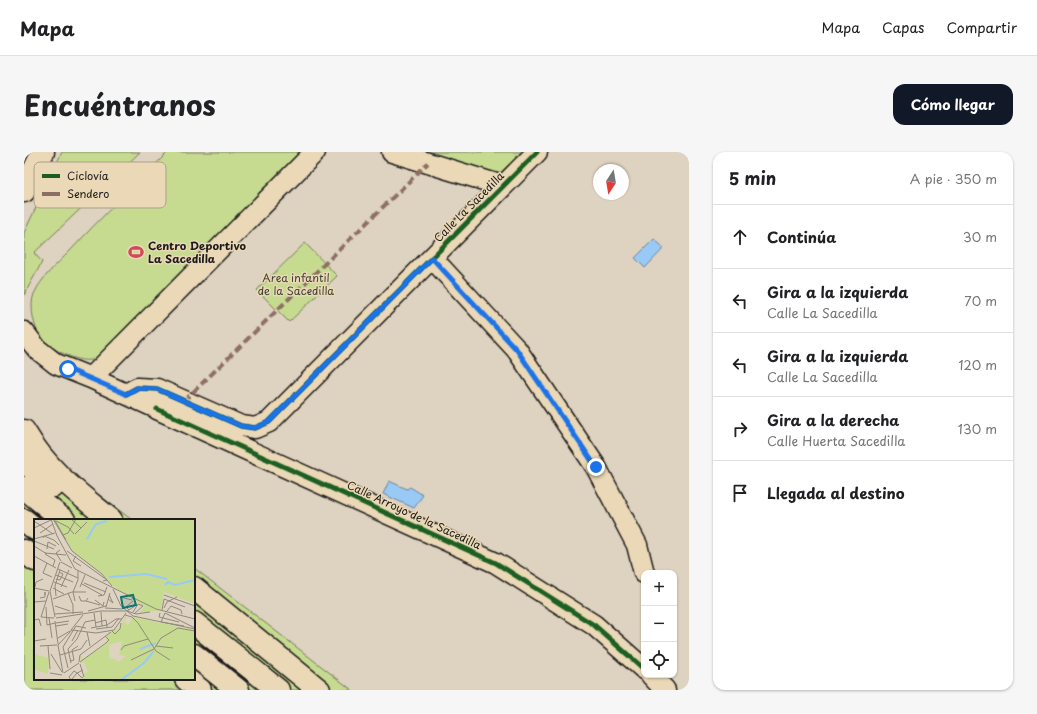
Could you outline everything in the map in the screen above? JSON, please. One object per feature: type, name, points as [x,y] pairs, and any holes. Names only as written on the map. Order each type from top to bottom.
[{"type":"highway","points":[[38,162],[43,152]]},
{"type":"highway","points":[[24,191],[34,170]]},
{"type":"highway","points":[[24,431],[37,451],[60,478],[110,519]]},
{"type":"highway","points":[[24,462],[96,519]]},
{"type":"highway","points":[[24,488],[63,519]]},
{"type":"highway","points":[[24,520],[34,528]]},
{"type":"highway","points":[[24,551],[34,559]]},
{"type":"highway","points":[[195,589],[320,690]]},
{"type":"highway","points":[[195,594],[251,635]]},
{"type":"highway","points":[[195,624],[278,690]]},
{"type":"highway","points":[[195,656],[238,690]]},
{"type":"highway","points":[[187,680],[200,690]]},
{"type":"street","points":[[91,378],[315,152]]},
{"type":"street","points":[[392,152],[503,186]]},
{"type":"street","name":"Calle La Sacedilla","points":[[126,394],[137,388],[157,389],[241,426],[255,428],[269,422],[537,152]]},
{"type":"street","points":[[432,258],[517,350],[596,467],[637,545],[643,570]]},
{"type":"street","name":"Calle Arroyo de la Sacedilla","points":[[24,332],[37,349],[56,364],[91,378],[496,563],[594,625],[641,666]]},
{"type":"street","points":[[654,678],[665,690]]},
{"type":"green space","points":[[62,152],[140,152],[130,162],[57,162]]},
{"type":"green space","name":"Centro Deportivo La Sacedilla","points":[[168,152],[306,152],[98,358],[93,360],[83,360],[58,351],[42,340],[36,329],[32,305],[37,288],[54,266],[112,208],[166,208],[166,162],[158,162]]},
{"type":"green space","points":[[409,152],[525,152],[502,178]]},
{"type":"green space","points":[[36,208],[81,208],[34,253],[42,262],[24,295],[24,233]]},
{"type":"green space","name":"Area infantil de la Sacedilla","points":[[305,243],[337,276],[289,322],[257,290]]},
{"type":"green space","points":[[24,437],[131,519],[34,519],[34,680],[195,680],[195,569],[352,690],[24,690]]},
{"type":"water","points":[[654,239],[664,248],[645,268],[635,258]]},
{"type":"water","points":[[389,481],[407,489],[410,487],[423,495],[414,508],[383,494]]},
{"type":"marked path","points":[[184,401],[428,163]]},
{"type":"cycle path","points":[[126,394],[137,388],[157,389],[241,426],[255,428],[269,422],[537,152]]},
{"type":"cycle path","points":[[157,409],[496,563],[594,625],[641,666]]},
{"type":"place","name":"Centro Deportivo La Sacedilla","points":[[136,252]]},
{"type":"route","points":[[68,369],[126,394],[137,388],[157,389],[241,426],[255,428],[269,422],[432,258],[517,350],[596,467]]}]
